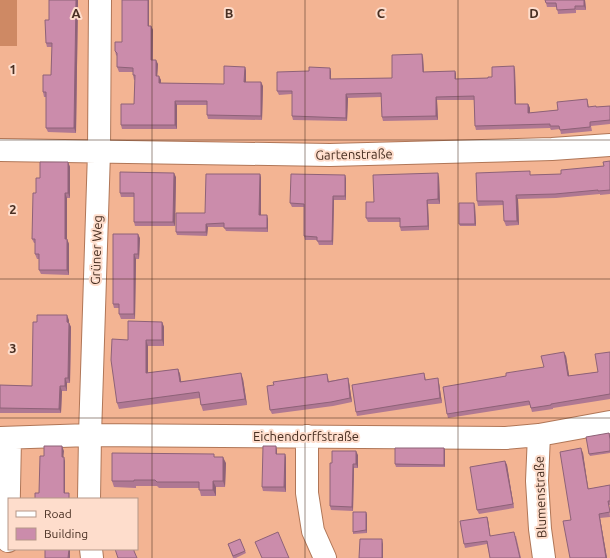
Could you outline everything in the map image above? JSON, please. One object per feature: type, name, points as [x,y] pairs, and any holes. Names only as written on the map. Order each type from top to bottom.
[{"type":"street","name":"Grüner Weg","points":[[89,498],[99,152],[100,0]]},
{"type":"street","name":"Gartenstraße","points":[[0,150],[330,155],[552,149],[610,145]]},
{"type":"street","name":"Eichendorffstraße","points":[[5,438],[90,435],[506,438],[539,435],[610,422]]},
{"type":"street","name":"Blumenstraße","points":[[539,435],[537,481],[540,529],[544,558]]},
{"type":"street","points":[[307,436],[307,492],[313,531],[325,558]]},
{"type":"street","points":[[5,438],[8,541]]},
{"type":"shaded area","points":[[0,0],[17,0],[17,46],[0,46]]},
{"type":"building","points":[[49,0],[76,0],[74,128],[46,128],[46,92],[43,92],[43,75],[51,75],[52,43],[46,43],[45,20],[49,20]]},
{"type":"building","points":[[122,0],[148,0],[148,26],[151,26],[151,60],[156,60],[156,76],[159,76],[159,83],[224,84],[224,66],[245,67],[244,82],[261,82],[261,116],[207,115],[207,101],[175,101],[175,125],[121,125],[121,104],[134,104],[135,75],[133,75],[133,68],[117,67],[115,42],[122,42]]},
{"type":"building","points":[[545,0],[584,0],[584,6],[575,6],[575,9],[557,10],[556,3],[546,3]]},
{"type":"building","points":[[422,54],[423,72],[455,71],[455,79],[488,78],[492,77],[492,67],[514,66],[515,104],[528,104],[528,113],[558,110],[557,102],[587,99],[588,107],[610,106],[610,120],[590,122],[590,127],[560,130],[559,126],[550,126],[550,124],[475,126],[474,96],[436,97],[436,116],[382,117],[381,93],[346,94],[346,118],[292,116],[292,91],[277,91],[277,72],[309,71],[309,67],[330,68],[330,79],[392,78],[392,55]]},
{"type":"building","points":[[610,161],[610,190],[516,195],[517,221],[504,221],[503,201],[477,201],[476,173],[530,171],[530,175],[561,174],[561,170],[604,166],[603,162]]},
{"type":"building","points":[[40,162],[68,162],[68,193],[65,193],[67,270],[39,270],[39,254],[35,254],[35,239],[32,239],[33,193],[36,193],[36,178],[40,178]]},
{"type":"building","points":[[120,172],[174,173],[173,222],[134,222],[134,193],[120,193]]},
{"type":"building","points":[[438,173],[438,199],[427,200],[428,226],[400,227],[400,218],[366,218],[366,202],[374,202],[373,175]]},
{"type":"building","points":[[206,174],[260,174],[259,215],[267,215],[267,228],[224,228],[224,223],[206,224],[206,232],[176,232],[176,213],[205,213]]},
{"type":"building","points":[[291,174],[345,175],[345,196],[333,196],[332,241],[317,241],[317,237],[304,236],[304,204],[290,203]]},
{"type":"building","points":[[459,203],[474,203],[475,224],[459,224]]},
{"type":"building","points":[[113,234],[138,234],[138,254],[134,254],[134,314],[119,314],[119,304],[113,304]]},
{"type":"building","points":[[37,315],[67,315],[67,322],[69,323],[68,378],[65,378],[65,386],[60,386],[59,409],[0,408],[0,385],[32,386],[33,322],[37,322]]},
{"type":"building","points":[[128,321],[162,322],[162,340],[146,340],[146,373],[178,369],[180,382],[241,373],[245,399],[201,405],[199,392],[117,403],[111,360],[112,339],[128,340]]},
{"type":"building","points":[[564,352],[568,376],[598,372],[595,354],[610,352],[610,394],[531,408],[529,401],[447,414],[443,387],[506,376],[506,373],[544,367],[541,356]]},
{"type":"building","points":[[424,373],[425,380],[438,378],[440,398],[356,412],[352,385]]},
{"type":"building","points":[[327,374],[328,382],[348,378],[350,398],[270,410],[267,386],[274,385],[273,382]]},
{"type":"building","points":[[609,433],[610,451],[589,454],[586,437]]},
{"type":"building","points":[[44,446],[62,446],[62,457],[64,457],[64,493],[69,493],[69,498],[35,498],[35,493],[39,493],[40,456],[44,456]]},
{"type":"building","points":[[263,446],[276,446],[276,454],[285,454],[284,487],[262,487]]},
{"type":"building","points":[[395,448],[444,448],[444,465],[395,464]]},
{"type":"building","points":[[581,448],[588,489],[610,485],[610,501],[608,501],[610,512],[599,514],[606,558],[570,558],[563,521],[571,520],[560,452]]},
{"type":"building","points":[[332,451],[356,451],[356,464],[353,464],[352,507],[330,506],[330,463],[332,463]]},
{"type":"building","points":[[112,453],[214,454],[214,457],[223,457],[223,481],[213,481],[213,490],[199,490],[199,482],[157,482],[155,480],[112,481]]},
{"type":"building","points":[[505,461],[513,504],[477,510],[470,467]]},
{"type":"building","points":[[353,512],[366,512],[366,530],[353,532]]},
{"type":"building","points":[[487,517],[490,536],[514,532],[520,558],[490,558],[487,541],[464,544],[460,521]]},
{"type":"building","points":[[278,532],[289,558],[262,558],[255,542]]},
{"type":"building","points":[[240,539],[245,551],[233,556],[228,544]]},
{"type":"building","points":[[360,539],[382,539],[382,558],[359,558]]},
{"type":"building","points":[[45,550],[69,550],[68,558],[45,558]]},
{"type":"building","points":[[115,550],[134,550],[137,558],[118,558]]}]
